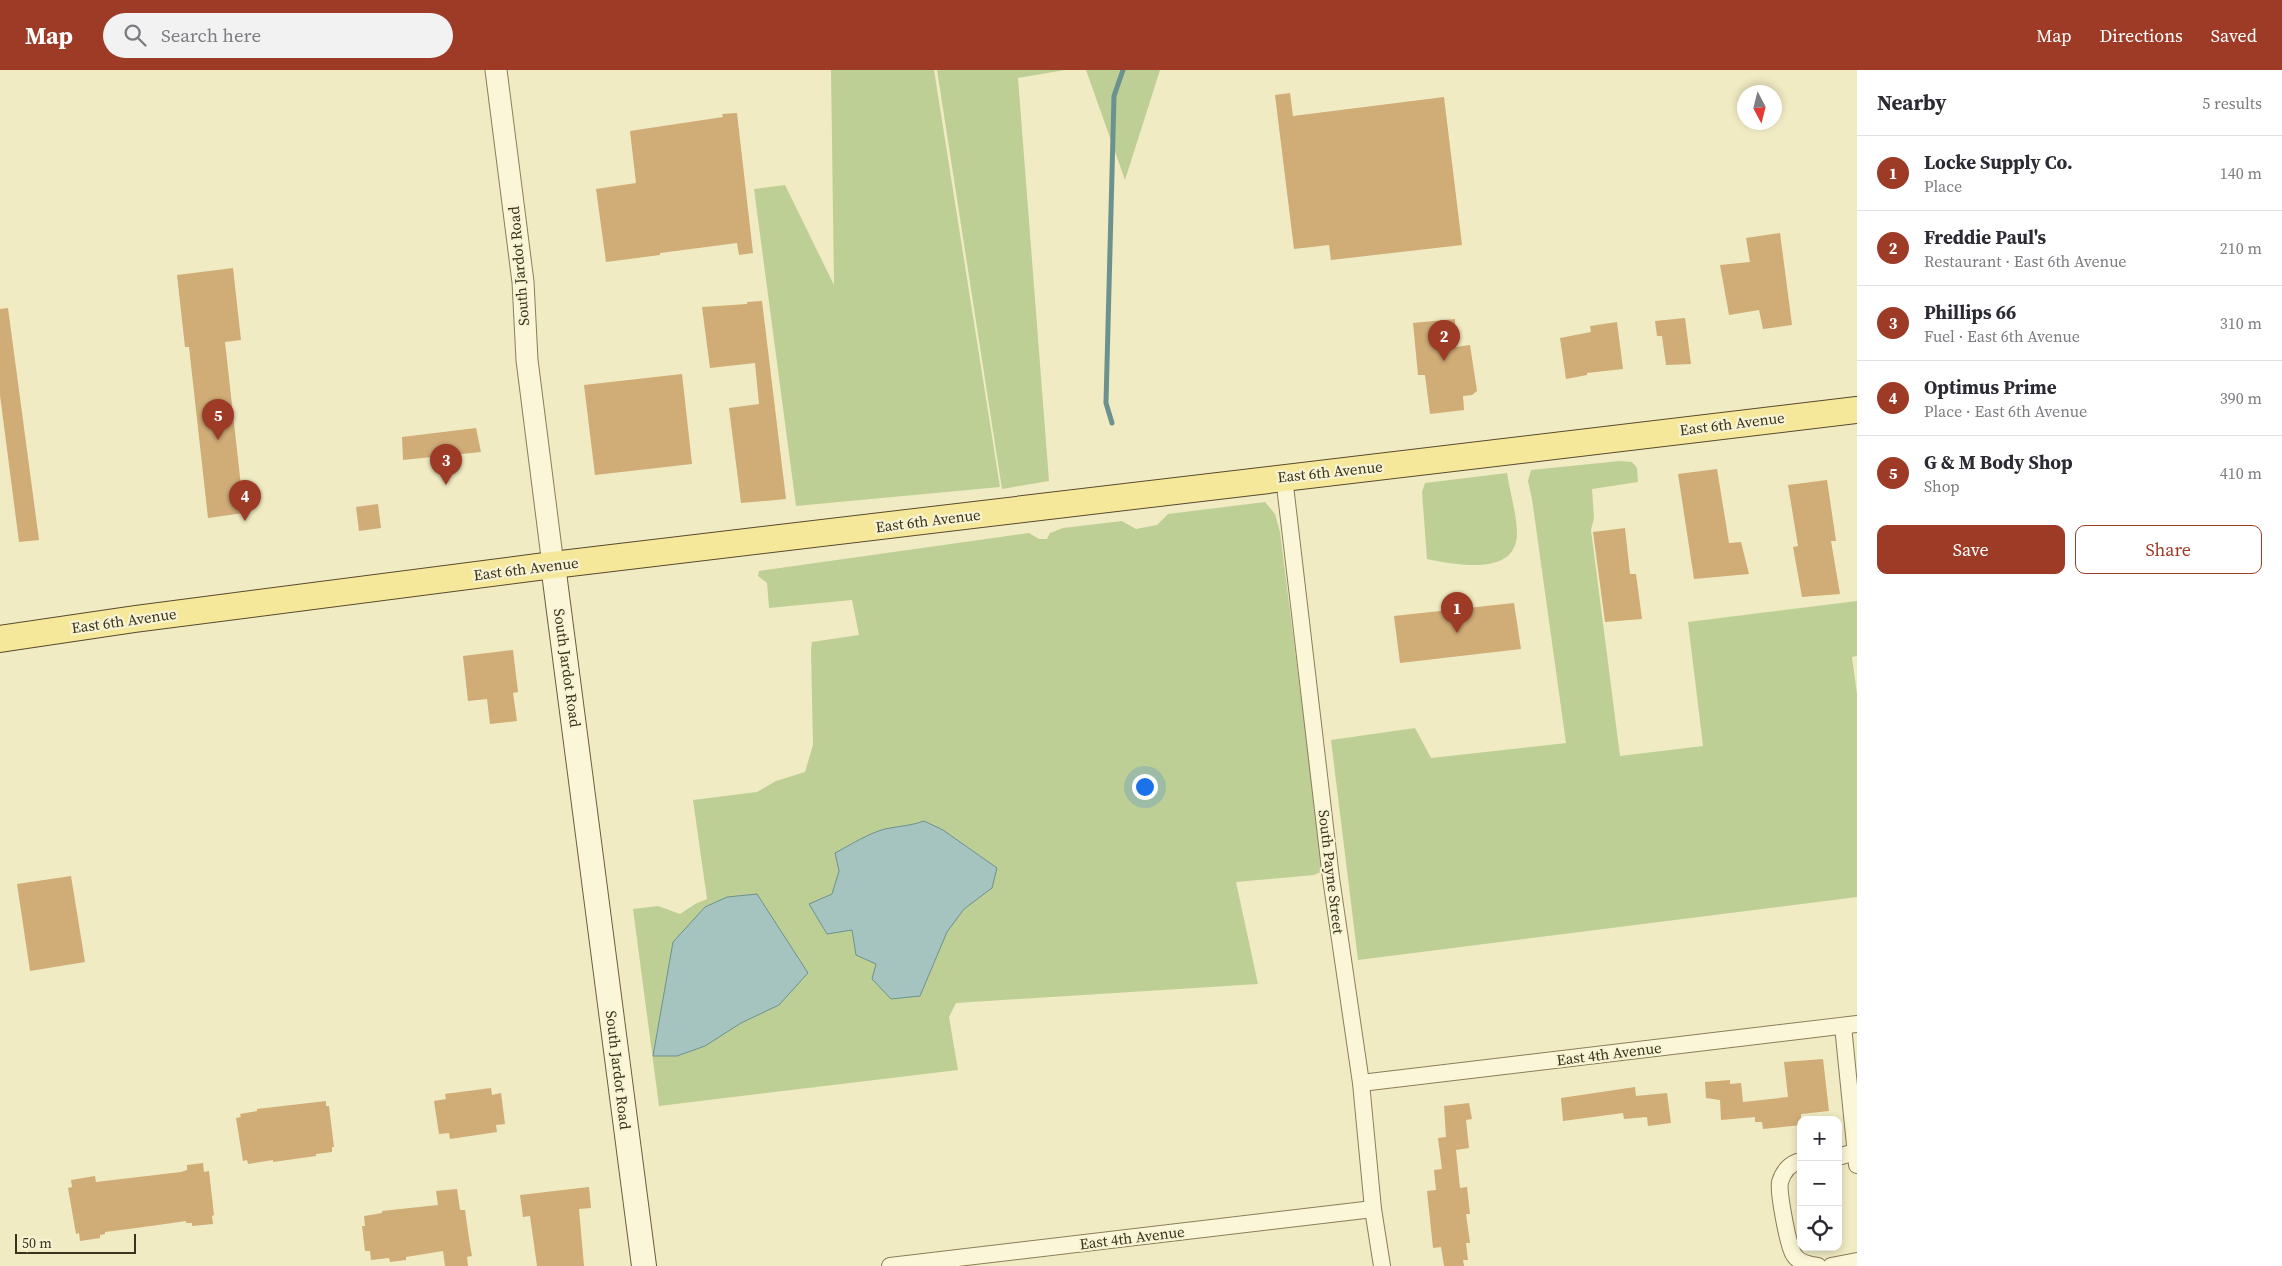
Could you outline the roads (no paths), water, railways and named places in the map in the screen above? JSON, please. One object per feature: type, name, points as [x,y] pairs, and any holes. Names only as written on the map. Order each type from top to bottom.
[{"type":"main road","name":"East 6th Avenue","points":[[0,640],[135,619],[553,565],[1857,410]]},
{"type":"main road","name":"South Jardot Road","points":[[553,565],[644,1266]]},
{"type":"street","name":"South Jardot Road","points":[[496,70],[523,282],[527,360],[553,565]]},
{"type":"street","name":"South Payne Street","points":[[1284,477],[1330,869],[1361,1083],[1373,1209],[1382,1266]]},
{"type":"street","name":"East 4th Avenue","points":[[1361,1083],[1850,1025]]},
{"type":"street","points":[[1842,1156],[1856,1158],[1850,1025]]},
{"type":"street","points":[[1797,1163],[1785,1171],[1780,1183],[1789,1244],[1794,1256],[1804,1264],[1818,1266]]},
{"type":"street","name":"East 4th Avenue","points":[[890,1266],[1373,1209]]},
{"type":"street","points":[[1830,1266],[1857,1261]]},
{"type":"water","points":[[924,821],[943,830],[997,868],[992,888],[964,909],[947,932],[920,996],[891,999],[872,979],[876,964],[856,955],[852,930],[827,934],[809,904],[832,894],[839,871],[835,853],[878,831]]},
{"type":"water","points":[[757,894],[808,973],[779,1005],[741,1023],[705,1046],[677,1056],[653,1056],[673,942],[705,907],[727,897]]},
{"type":"waterway","points":[[1112,423],[1106,403],[1114,96],[1123,70]]},
{"type":"place","name":"Freddie Paul's","points":[[1444,361]]},
{"type":"place","name":"G & M Body Shop","points":[[218,440]]},
{"type":"place","name":"Phillips 66","points":[[446,485]]},
{"type":"place","name":"Optimus Prime","points":[[245,521]]},
{"type":"place","name":"Locke Supply Co.","points":[[1457,633]]}]
